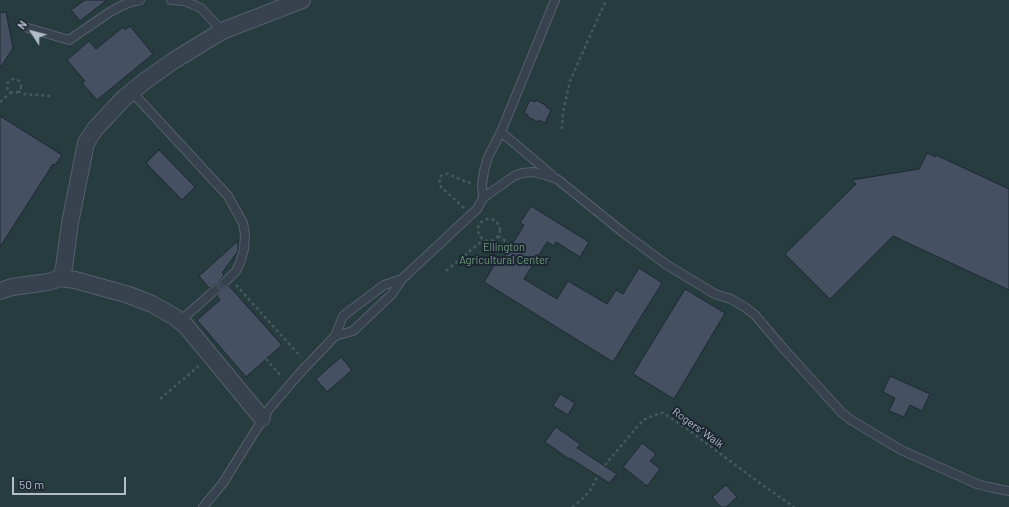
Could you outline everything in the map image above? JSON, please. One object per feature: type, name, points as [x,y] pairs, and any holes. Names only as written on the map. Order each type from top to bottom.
[{"type":"street","points":[[61,278],[86,143],[95,129],[124,98],[173,61],[222,31],[302,0]]},
{"type":"street","points":[[0,290],[48,282],[61,278],[75,280],[129,295],[152,304],[175,317],[186,326],[262,418]]},
{"type":"lane","points":[[28,28],[69,40],[116,9],[131,2],[140,0]]},
{"type":"lane","points":[[171,0],[184,1],[201,8],[222,31]]},
{"type":"lane","points":[[483,198],[482,185],[488,157],[501,132],[555,0]]},
{"type":"lane","points":[[132,92],[228,196],[244,223],[244,249],[236,271],[227,280]]},
{"type":"lane","points":[[501,132],[625,234],[667,265],[715,294],[731,299],[755,315],[842,413],[901,450],[983,486],[1009,491]]},
{"type":"lane","points":[[335,336],[353,331],[392,294],[402,279],[477,209],[483,198],[514,176],[522,173],[533,172],[557,179]]},
{"type":"lane","points":[[203,507],[223,483],[262,418],[289,384],[335,336],[343,316],[384,285],[402,279]]},
{"type":"lane","points":[[180,321],[215,290]]},
{"type":"path","points":[[562,129],[563,112],[570,81],[606,0]]},
{"type":"path","points":[[11,92],[7,89],[7,84],[10,80],[14,79],[20,86],[18,91]]},
{"type":"path","points":[[0,102],[11,92],[14,93],[18,91],[24,94],[50,96]]},
{"type":"path","points":[[480,223],[439,183],[441,176],[448,174],[464,182],[482,185]]},
{"type":"path","points":[[487,219],[494,220],[498,223],[500,228],[500,233],[498,236],[492,241],[483,240],[478,232],[480,223],[487,219]]},
{"type":"path","points":[[498,236],[510,244]]},
{"type":"path","points":[[446,271],[483,240]]},
{"type":"path","points":[[227,280],[308,365]]},
{"type":"path","points":[[160,399],[211,355]]},
{"type":"path","points":[[266,359],[289,384]]},
{"type":"path","name":"Rogers’ Walk","points":[[572,507],[590,490],[600,470],[636,428],[645,419],[660,413],[663,413],[687,429],[794,507]]},
{"type":"green space","name":"Ellington Agricultural Center","points":[[0,0],[1009,0],[1009,507],[0,507]]},
{"type":"building","points":[[85,0],[107,0],[80,21],[71,10]]},
{"type":"building","points":[[6,12],[13,48],[0,68],[0,13]]},
{"type":"building","points":[[130,26],[153,54],[97,100],[82,83],[85,81],[67,60],[89,41],[96,49],[123,27],[125,30]]},
{"type":"building","points":[[530,100],[535,102],[536,100],[551,110],[545,123],[539,120],[538,122],[528,117],[528,115],[524,113]]},
{"type":"building","points":[[0,116],[62,155],[55,165],[53,164],[0,247]]},
{"type":"building","points":[[159,150],[195,187],[182,200],[146,163]]},
{"type":"building","points":[[927,153],[935,157],[936,155],[1009,189],[1009,290],[893,236],[830,299],[785,254],[856,184],[852,180],[919,169]]},
{"type":"building","points":[[531,206],[589,242],[580,257],[556,242],[554,246],[547,242],[524,279],[557,299],[568,281],[607,304],[616,290],[623,294],[639,268],[662,283],[613,362],[484,282],[495,264],[499,266],[524,225],[520,223]]},
{"type":"building","points":[[238,241],[238,251],[222,273],[224,275],[220,280],[220,284],[224,287],[229,286],[282,345],[246,377],[197,320],[220,300],[217,296],[220,291],[219,287],[214,285],[209,288],[199,276]]},
{"type":"building","points":[[685,289],[725,313],[674,399],[633,374]]},
{"type":"building","points":[[341,357],[352,370],[327,392],[316,379]]},
{"type":"building","points":[[890,376],[930,394],[922,411],[910,405],[904,417],[889,411],[895,398],[883,392]]},
{"type":"building","points":[[560,394],[575,403],[568,415],[553,406]]},
{"type":"building","points":[[556,427],[580,444],[577,448],[617,474],[609,483],[570,458],[569,459],[545,442]]},
{"type":"building","points":[[642,443],[656,454],[650,461],[660,469],[647,486],[623,467]]},
{"type":"building","points":[[726,485],[737,497],[726,507],[721,507],[712,497]]}]
